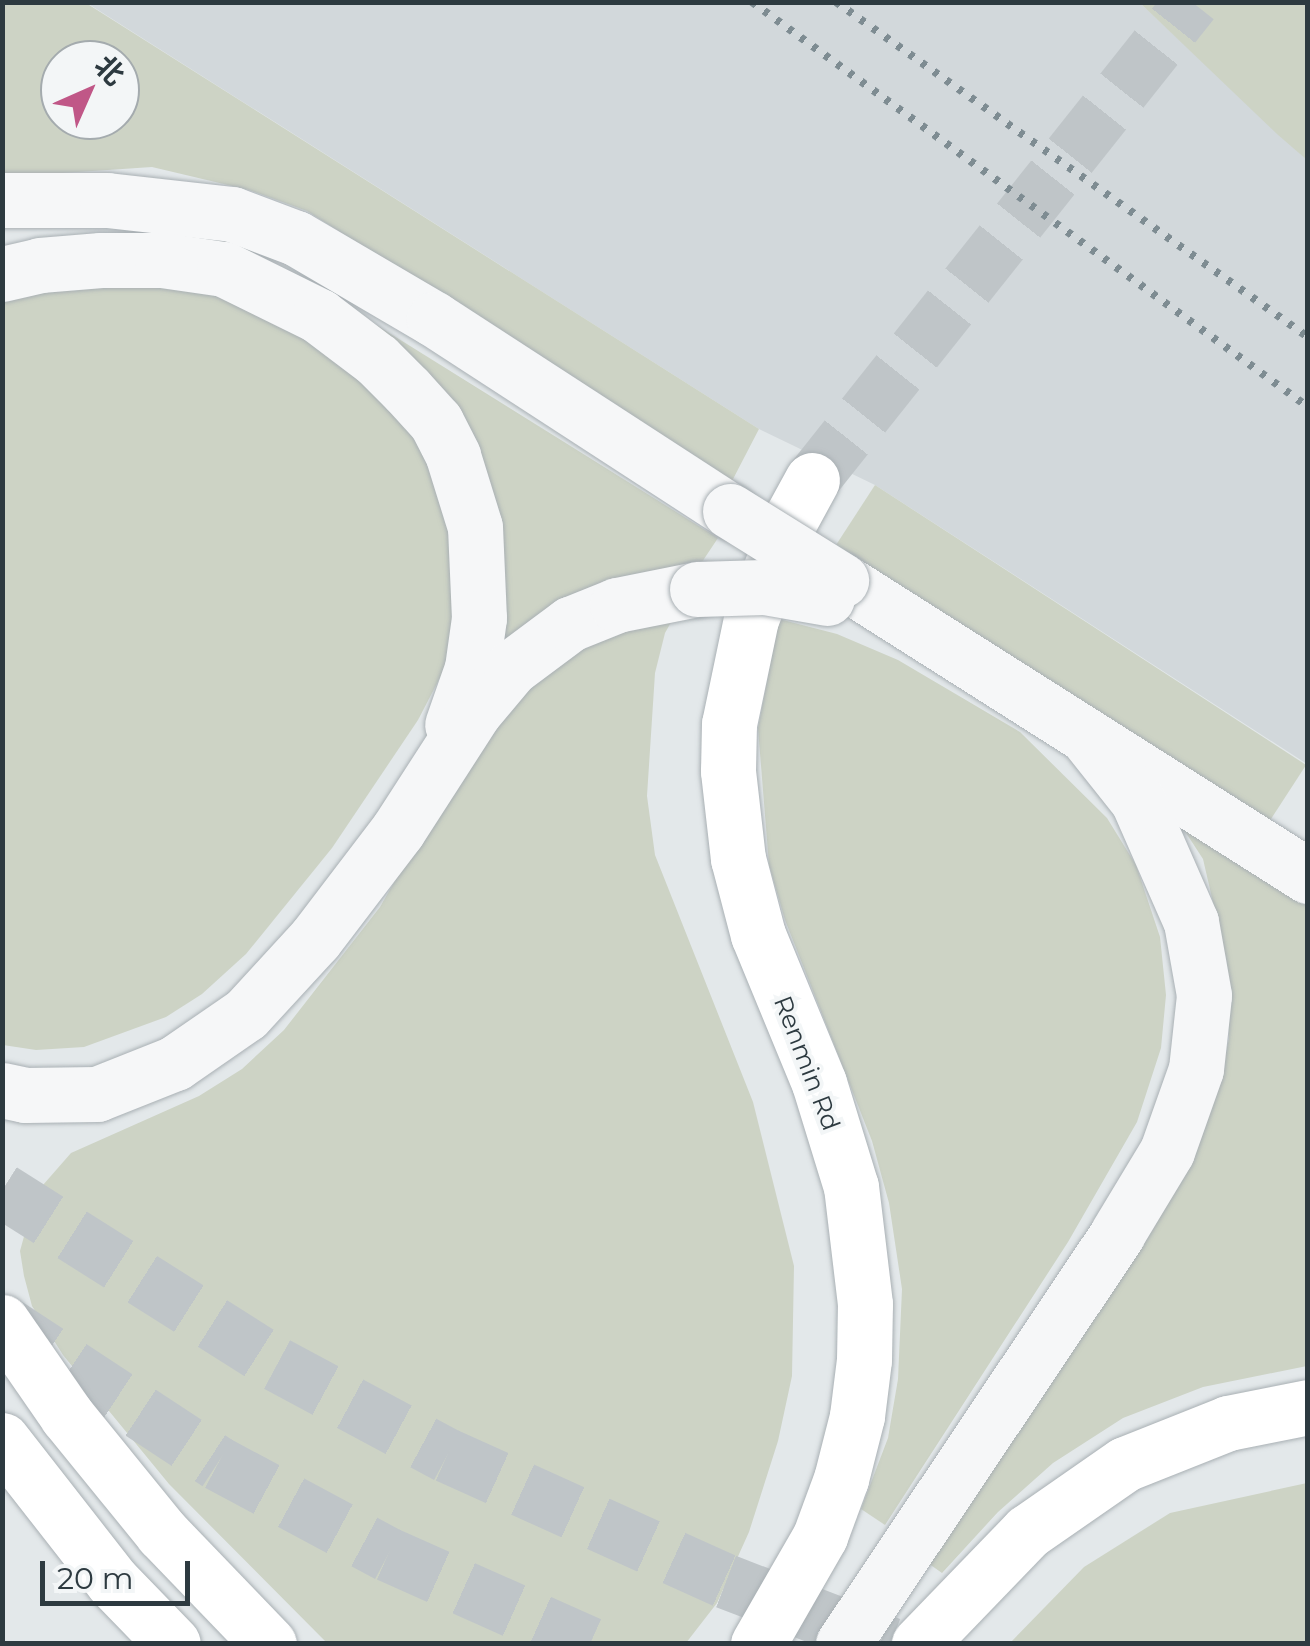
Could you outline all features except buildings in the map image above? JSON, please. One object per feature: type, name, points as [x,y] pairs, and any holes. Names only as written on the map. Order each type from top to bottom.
[{"type":"main road","name":"Renmin Rd","points":[[758,1644],[787,1598],[825,1522],[858,1416],[864,1360],[866,1304],[851,1186],[819,1083],[754,921],[738,859],[728,771],[730,724],[751,619],[782,539],[812,480]]},
{"type":"main road","points":[[2,1322],[67,1416],[162,1533],[269,1644]]},
{"type":"main road","points":[[919,1644],[1051,1511],[1125,1464],[1228,1423],[1308,1408]]},
{"type":"main road","points":[[2,1440],[113,1582],[174,1644]]},
{"type":"street","points":[[2,200],[107,200],[232,214],[296,238],[434,319],[730,510],[834,589],[929,639],[1308,876]]},
{"type":"street","points":[[2,274],[40,265],[101,260],[162,260],[224,269],[319,316],[377,360],[436,422],[454,456],[475,527],[478,618],[472,668],[440,761]]},
{"type":"street","points":[[2,1090],[25,1095],[96,1094],[175,1063],[246,1014],[326,924],[398,830],[440,761],[499,682],[540,644],[570,624],[618,605],[697,589],[834,589]]},
{"type":"street","points":[[844,1644],[1117,1234],[1166,1150],[1196,1069],[1204,995],[1190,922],[1138,801],[1088,738]]},
{"type":"shaded area","points":[[2,3],[86,3],[759,429],[732,481],[307,211],[249,190],[152,167],[3,177]]},
{"type":"shaded area","points":[[87,3],[1140,3],[1307,160],[1307,764],[875,485],[759,429]]},
{"type":"shaded area","points":[[1140,3],[1307,3],[1307,160],[1277,134]]},
{"type":"shaded area","points":[[58,278],[187,287],[240,301],[289,324],[414,425],[454,521],[456,606],[445,668],[418,720],[332,848],[246,954],[202,994],[166,1017],[84,1047],[36,1050],[3,1045],[3,290]]},
{"type":"shaded area","points":[[370,321],[718,538],[702,562],[486,667],[493,617]]},
{"type":"shaded area","points":[[875,485],[1306,765],[1267,824],[836,545]]},
{"type":"shaded area","points":[[679,608],[665,633],[655,673],[647,796],[655,855],[753,1102],[794,1266],[792,1376],[778,1441],[749,1532],[717,1603],[686,1643],[327,1643],[169,1484],[63,1355],[32,1306],[24,1276],[20,1251],[36,1193],[71,1153],[199,1096],[242,1069],[284,1030],[380,907],[475,741],[559,649]]},
{"type":"shaded area","points":[[779,619],[837,634],[898,660],[1020,732],[1107,818],[1136,865],[1160,937],[1166,995],[1161,1048],[1137,1122],[1068,1242],[885,1525],[861,1509],[888,1438],[898,1379],[902,1289],[889,1203],[872,1141],[785,920],[769,865],[758,728]]},
{"type":"shaded area","points":[[1177,819],[1307,901],[1307,1366],[1203,1387],[1123,1418],[1053,1463],[998,1512],[942,1573],[925,1561],[1218,1085],[1229,1039],[1227,963],[1203,859]]},
{"type":"shaded area","points":[[1307,1483],[1307,1643],[1010,1643],[1084,1567],[1170,1513]]},
{"type":"tunnel","points":[[812,480],[1192,2]]},
{"type":"tunnel","points":[[2,1190],[277,1364],[447,1455],[726,1581],[890,1644]]},
{"type":"tunnel","points":[[2,1321],[218,1463],[388,1554],[590,1644]]},
{"type":"railway","points":[[752,2],[1308,407]]},
{"type":"railway","points":[[836,2],[1308,337]]}]
